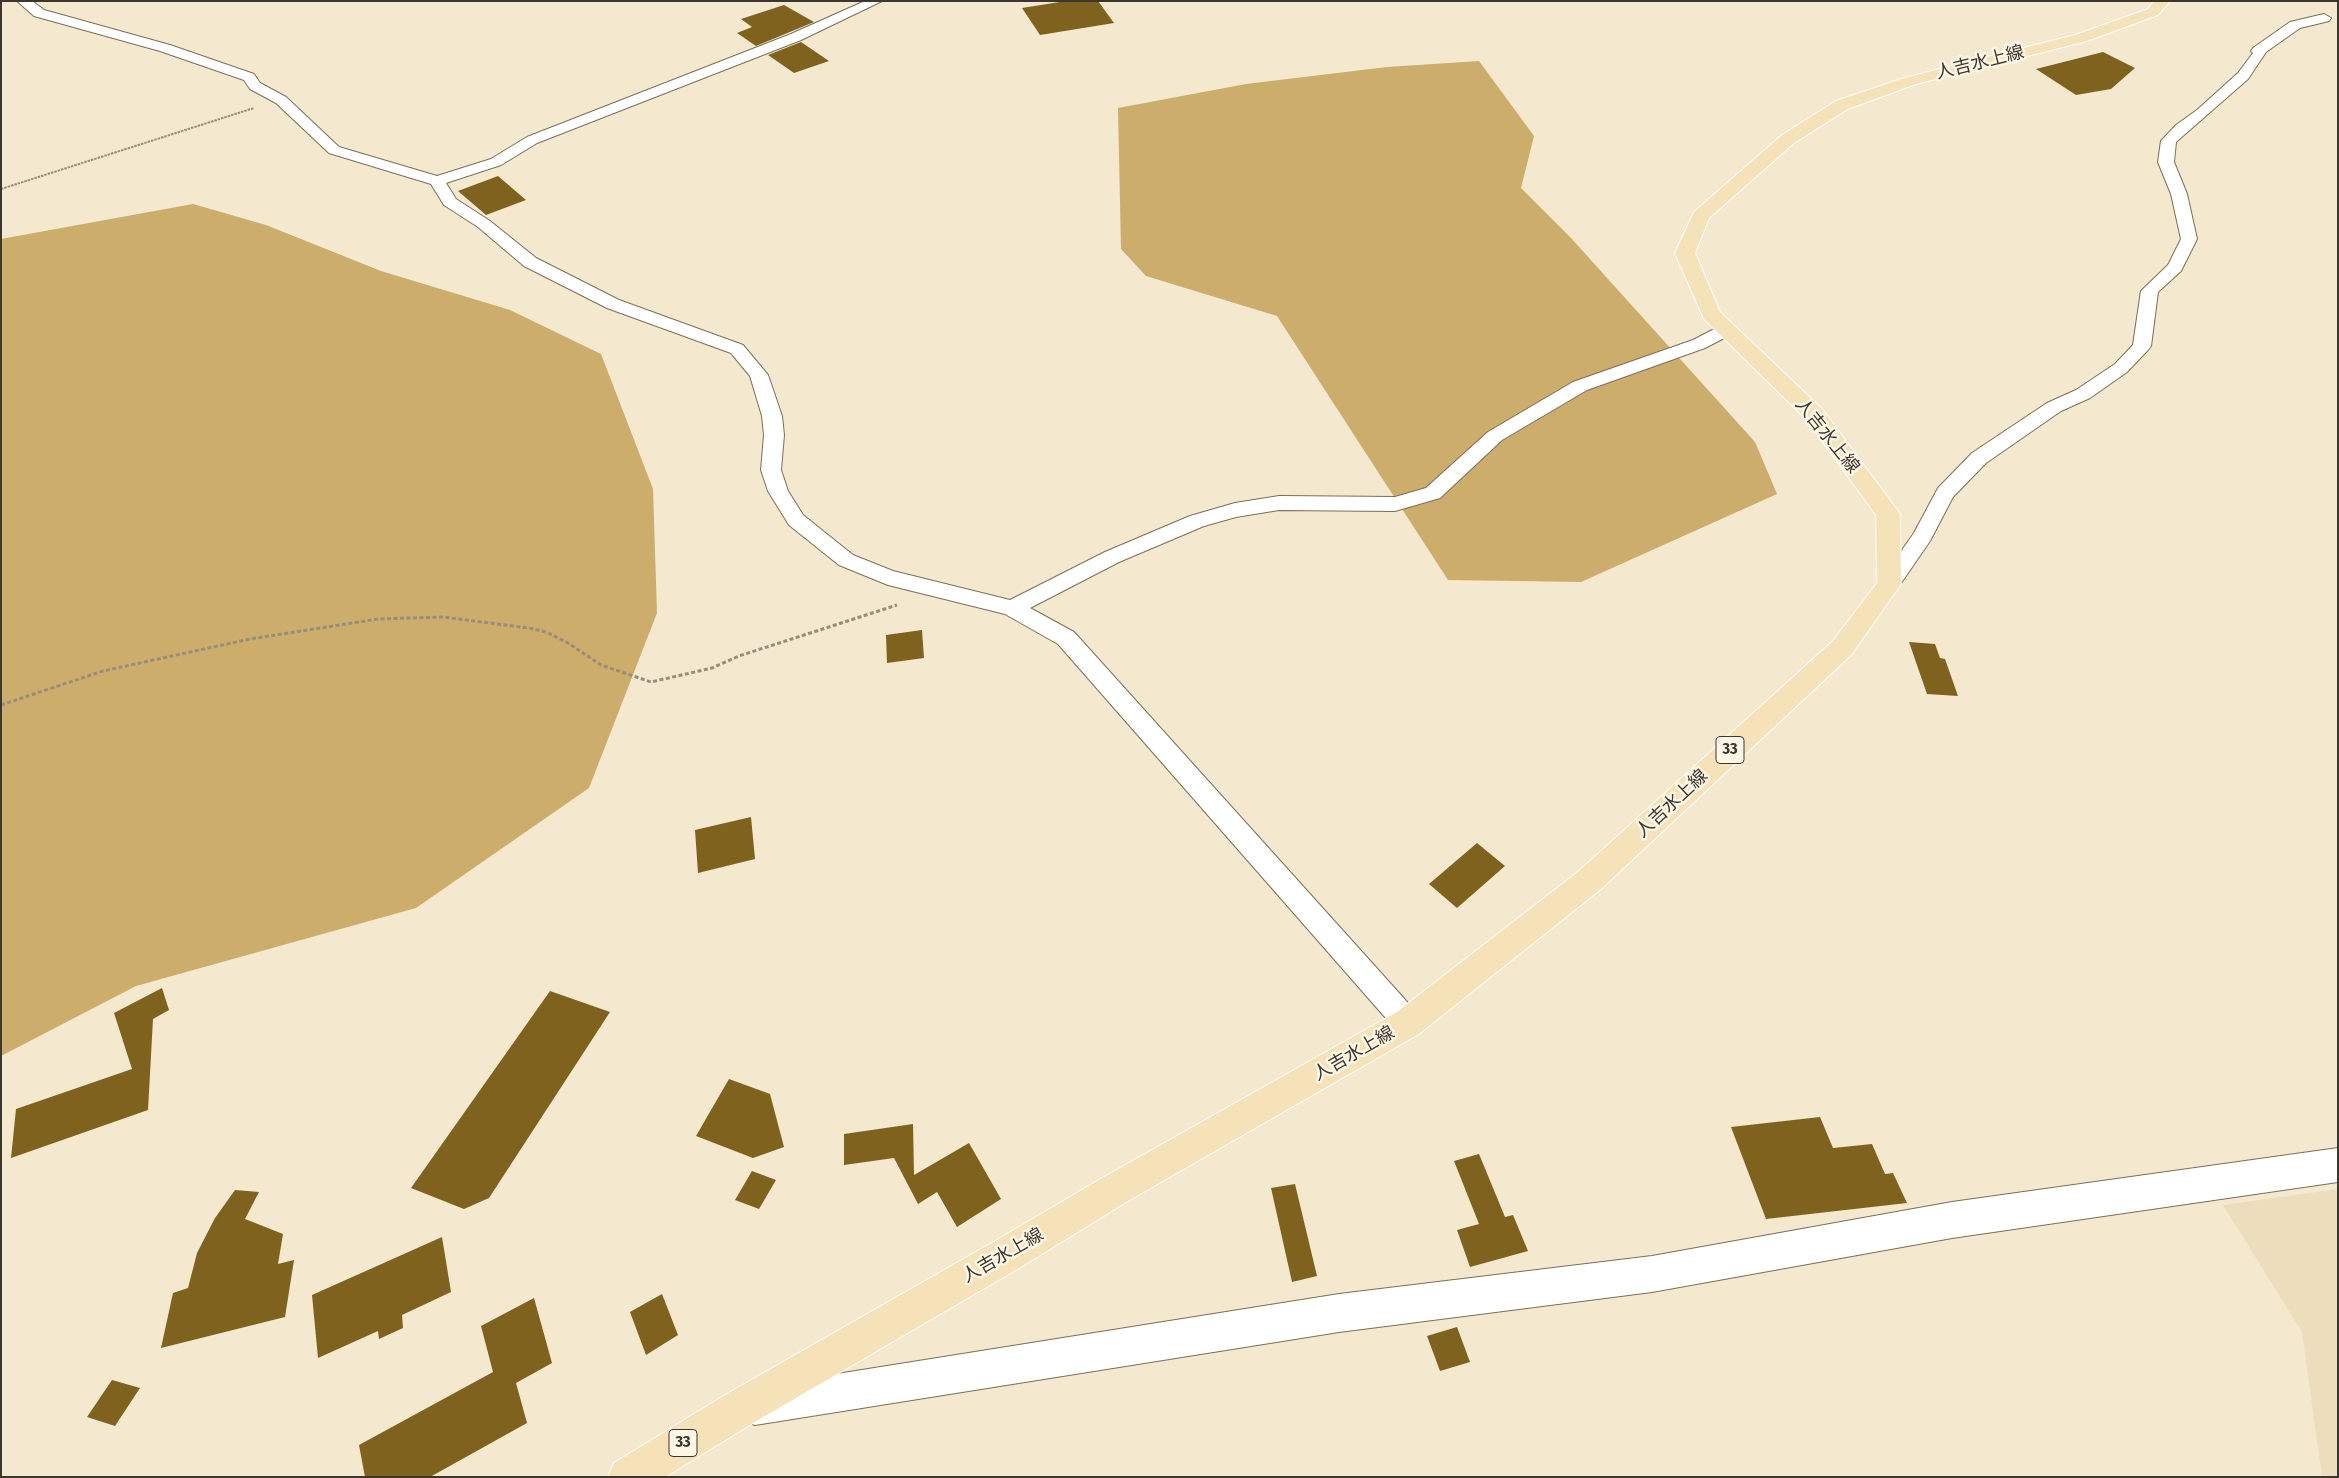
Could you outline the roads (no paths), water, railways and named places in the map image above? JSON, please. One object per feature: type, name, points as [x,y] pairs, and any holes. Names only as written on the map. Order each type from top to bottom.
[{"type":"main road","name":"人吉水上線","points":[[628,1477],[739,1409],[1017,1249],[1116,1189],[1408,1023],[1590,880],[1842,648],[1889,584],[1888,514],[1815,415],[1710,316],[1685,253],[1701,216],[1788,139],[1842,105],[1910,81],[2081,38],[2153,12],[2163,1]]},
{"type":"street","points":[[24,1],[39,13],[165,48],[249,77],[255,86],[281,100],[334,150],[437,181],[496,162],[532,140],[796,37],[876,1]]},
{"type":"street","points":[[1889,584],[1924,536],[1945,493],[1979,458],[2054,407],[2083,394],[2121,368],[2142,346],[2150,291],[2175,267],[2189,239],[2179,194],[2166,162],[2169,141],[2181,128],[2202,113],[2243,76],[2260,53],[2258,52],[2295,25],[2332,18]]},
{"type":"street","points":[[437,181],[450,202],[484,224],[530,262],[614,304],[737,349],[759,375],[772,416],[774,434],[771,470],[778,490],[796,520],[846,560],[888,577],[1012,608],[1066,638],[1408,1023]]},
{"type":"street","points":[[1012,608],[1112,557],[1197,521],[1235,510],[1279,503],[1395,504],[1433,493],[1495,436],[1580,386],[1699,344],[1726,330]]},
{"type":"street","points":[[739,1409],[1339,1313],[1652,1274],[1952,1220],[2338,1166]]}]
